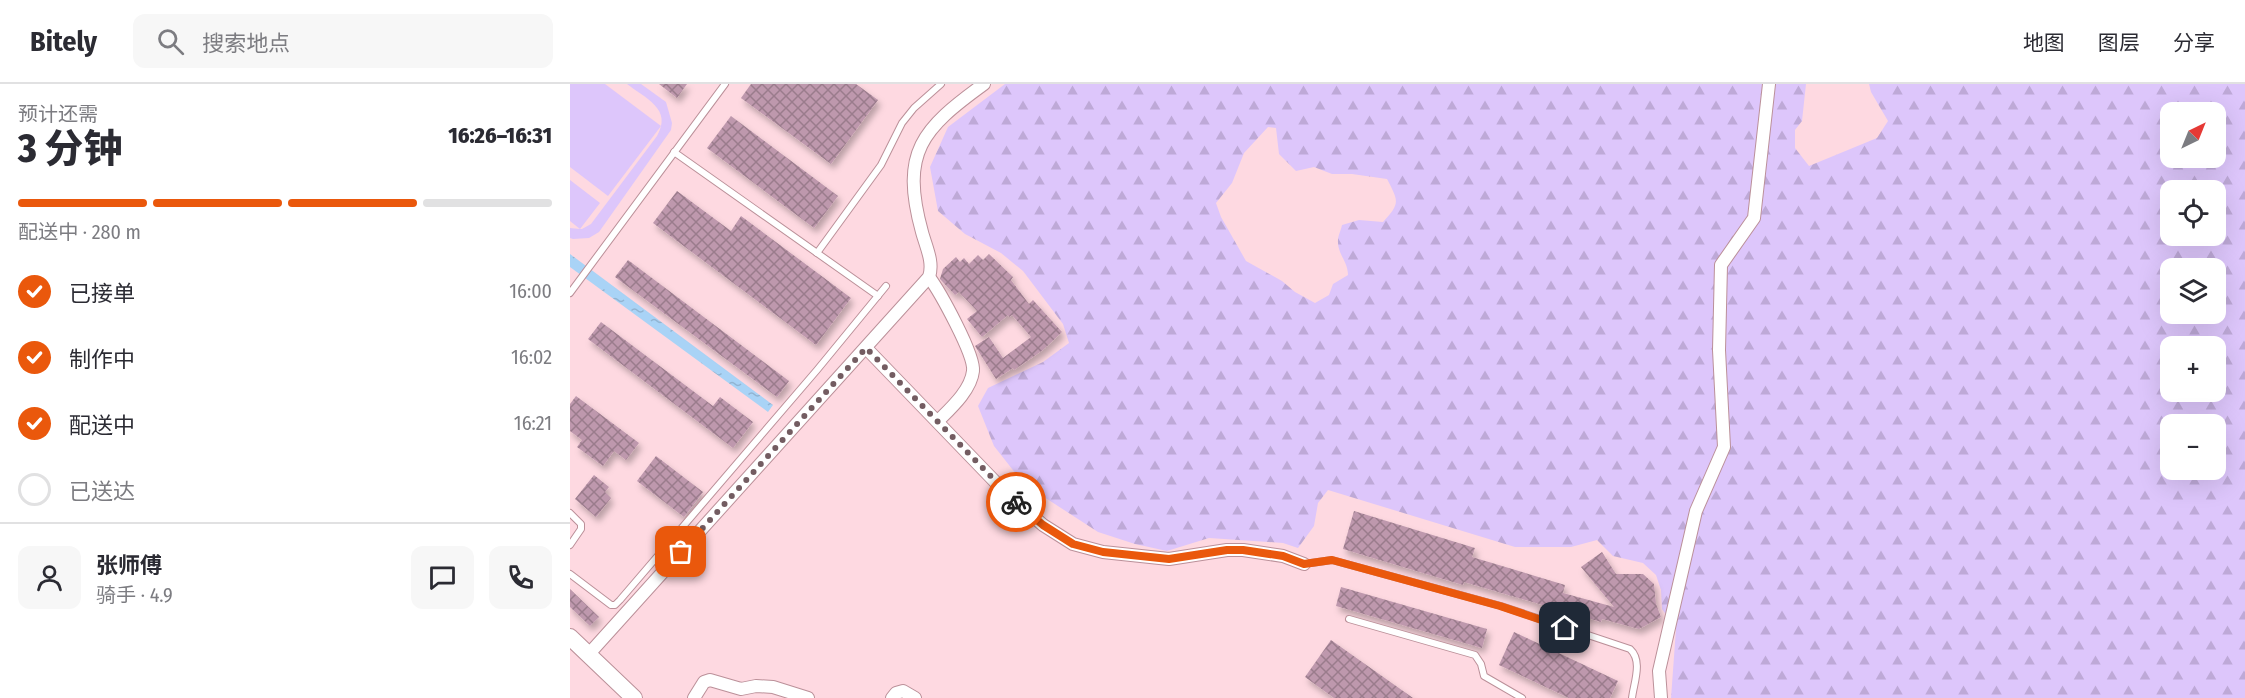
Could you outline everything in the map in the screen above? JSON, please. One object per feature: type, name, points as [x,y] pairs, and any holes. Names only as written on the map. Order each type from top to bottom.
[{"type":"main road","points":[[570,637],[634,698]]},
{"type":"street","points":[[588,655],[929,277],[932,268],[917,215],[914,186],[915,164],[920,147],[941,117],[984,84]]},
{"type":"street","points":[[1661,698],[1659,671],[1696,511],[1724,447],[1719,350],[1721,266],[1754,218],[1769,84]]},
{"type":"street","points":[[929,277],[944,300],[973,370],[969,382],[954,406],[938,421]]},
{"type":"street","points":[[866,348],[1004,491],[1043,525],[1073,544],[1103,552],[1169,559],[1227,550],[1243,550],[1283,556],[1304,564]]},
{"type":"street","points":[[694,698],[704,682],[710,680],[741,689],[756,686],[773,687],[808,698]]},
{"type":"street","points":[[892,698],[896,693],[903,691],[915,698]]},
{"type":"lane","points":[[570,293],[724,84]]},
{"type":"lane","points":[[818,253],[880,165],[902,123],[914,108],[941,84]]},
{"type":"lane","points":[[674,152],[878,296]]},
{"type":"lane","points":[[570,574],[611,605],[615,605],[886,286]]},
{"type":"lane","points":[[570,513],[581,524],[581,529],[570,545]]},
{"type":"lane","points":[[1304,564],[1332,560],[1500,606],[1630,649],[1636,655],[1637,665],[1632,698]]},
{"type":"lane","points":[[1349,619],[1475,655],[1481,664],[1484,676],[1522,698]]},
{"type":"green space","points":[[570,84],[605,84],[661,126],[608,196],[570,167]]},
{"type":"green space","points":[[627,84],[641,84],[666,102],[672,123],[671,130],[599,232],[589,238],[570,238],[570,228],[582,229],[591,224],[657,136],[661,127],[662,118],[655,105]]},
{"type":"green space","points":[[1005,84],[1806,84],[1802,121],[1795,130],[1795,148],[1809,166],[1877,138],[1888,121],[1871,92],[1869,84],[2245,84],[2245,698],[1671,698],[1676,629],[1662,609],[1661,590],[1656,575],[1643,563],[1613,556],[1597,540],[1571,547],[1515,547],[1328,490],[1318,503],[1314,526],[1298,548],[1283,543],[1209,538],[1167,551],[1098,532],[1024,484],[994,446],[978,406],[988,388],[1043,362],[1069,343],[1063,324],[1023,271],[1001,253],[965,234],[938,211],[930,167],[948,127]],"holes":[[[1268,127],[1276,128],[1279,154],[1296,171],[1314,167],[1332,174],[1352,174],[1387,179],[1394,193],[1395,206],[1383,222],[1359,220],[1342,225],[1338,245],[1348,275],[1333,284],[1329,295],[1315,303],[1246,261],[1221,217],[1216,203],[1232,183],[1244,153]]]},
{"type":"green space","points":[[570,180],[600,203],[580,229],[570,221]]},
{"type":"water","points":[[570,254],[773,405],[768,412],[570,267]]},
{"type":"building","points":[[659,84],[687,84],[677,98]]},
{"type":"building","points":[[751,84],[856,84],[878,100],[831,164],[741,98]]},
{"type":"building","points":[[731,116],[838,196],[814,228],[707,148]]},
{"type":"building","points":[[677,191],[731,231],[741,216],[851,298],[816,345],[653,223]]},
{"type":"building","points":[[989,254],[1013,277],[1011,280],[1029,304],[1033,300],[1062,332],[1043,350],[996,379],[975,346],[989,337],[1003,358],[1031,337],[1012,315],[1009,317],[1008,315],[982,337],[967,319],[977,311],[959,292],[955,295],[940,279],[943,269],[956,257],[960,262],[964,258],[969,264],[978,255],[983,260]]},
{"type":"building","points":[[628,260],[789,381],[777,397],[615,277]]},
{"type":"building","points":[[601,322],[713,406],[720,397],[753,422],[733,448],[588,339]]},
{"type":"building","points":[[576,396],[639,443],[626,460],[614,451],[603,466],[577,447],[582,440],[570,431],[570,404]]},
{"type":"building","points":[[656,456],[703,492],[684,517],[637,481]]},
{"type":"building","points":[[594,475],[609,487],[605,492],[611,498],[596,517],[575,499]]},
{"type":"building","points":[[1354,511],[1475,548],[1472,557],[1565,585],[1563,593],[1614,607],[1581,567],[1602,552],[1616,574],[1643,574],[1654,584],[1656,604],[1661,617],[1639,629],[1602,619],[1601,622],[1464,582],[1463,585],[1343,549]]},
{"type":"building","points":[[1341,587],[1487,629],[1482,648],[1336,606]]},
{"type":"building","points":[[570,589],[599,617],[590,626],[570,607]]},
{"type":"building","points":[[1514,632],[1618,681],[1610,698],[1569,698],[1499,665]]},
{"type":"building","points":[[1331,640],[1413,698],[1334,698],[1305,677]]},
{"type":"way so far","points":[[681,552],[866,348],[1016,502]]},
{"type":"route","points":[[1016,502],[1043,525],[1073,544],[1103,552],[1169,559],[1227,550],[1243,550],[1283,556],[1304,564],[1332,560],[1500,606],[1565,628]]}]
